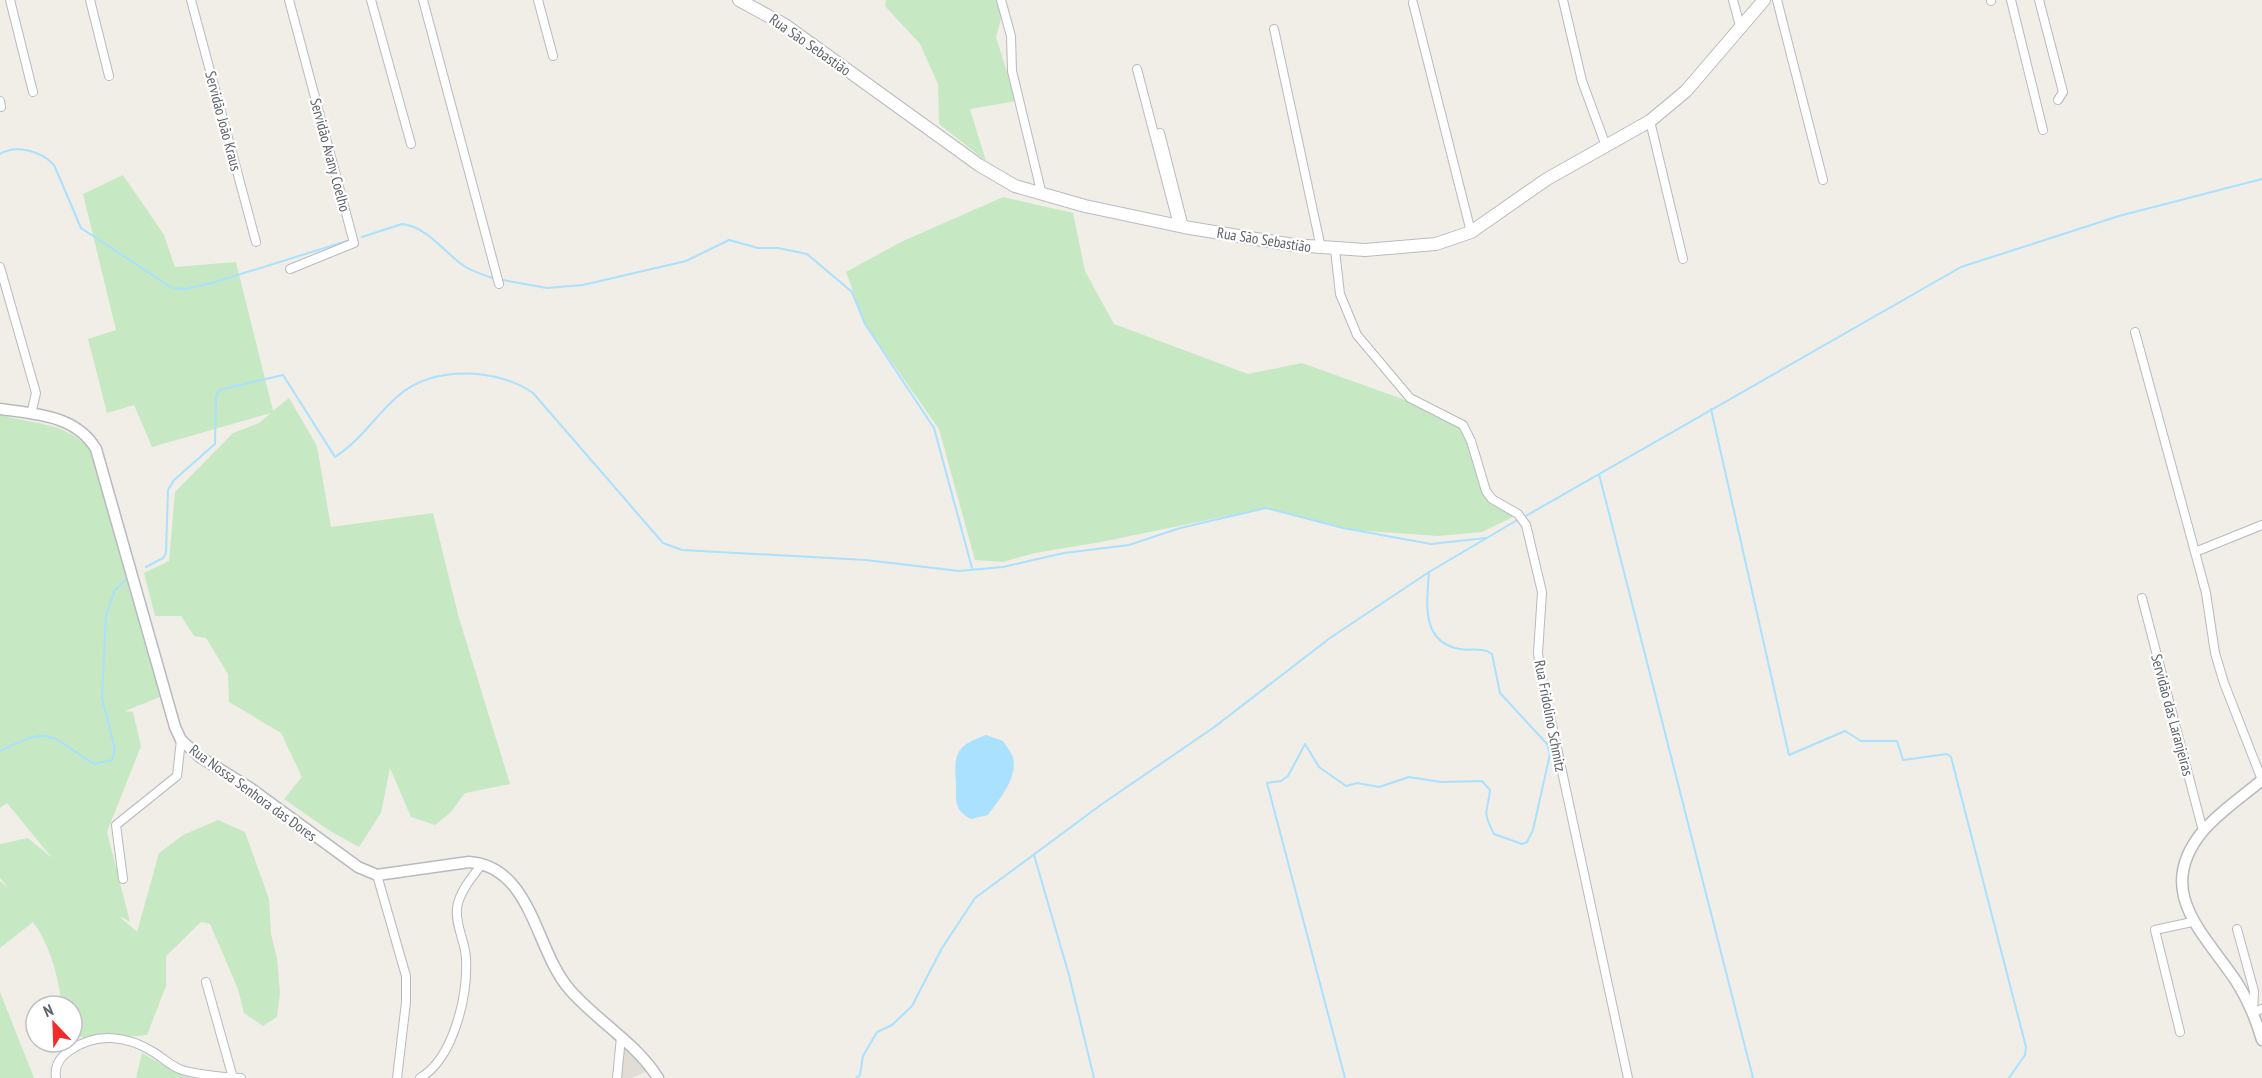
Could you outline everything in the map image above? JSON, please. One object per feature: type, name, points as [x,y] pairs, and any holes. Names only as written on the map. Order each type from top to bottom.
[{"type":"main road","name":"Rua São Sebastião","points":[[739,0],[785,25],[990,172],[1042,195],[1181,226],[1335,250],[1418,247],[1471,232],[1539,183],[1650,121],[1680,98],[1764,0]]},
{"type":"street","points":[[10,0],[33,92]]},
{"type":"street","points":[[90,0],[109,76]]},
{"type":"street","name":"Servidão João Kraus","points":[[191,0],[256,242]]},
{"type":"street","name":"Servidão Avany Coelho","points":[[289,0],[354,243],[290,269]]},
{"type":"street","points":[[371,0],[411,144]]},
{"type":"street","points":[[423,0],[499,284]]},
{"type":"street","points":[[538,0],[553,56]]},
{"type":"street","points":[[1001,0],[1011,36],[1012,71],[1042,195]]},
{"type":"street","points":[[1563,0],[1582,81],[1606,146]]},
{"type":"street","points":[[1733,0],[1740,26]]},
{"type":"street","points":[[1777,0],[1822,180]]},
{"type":"street","points":[[2011,0],[2043,130]]},
{"type":"street","points":[[2039,0],[2063,92],[2058,100]]},
{"type":"street","points":[[1413,3],[1471,232]]},
{"type":"street","points":[[1274,29],[1321,248]]},
{"type":"street","points":[[1137,69],[1181,226]]},
{"type":"street","points":[[1650,121],[1683,259]]},
{"type":"street","points":[[1160,133],[1181,226]]},
{"type":"street","name":"Rua Fridolino Schmitz","points":[[1335,250],[1340,294],[1357,335],[1410,399],[1463,425],[1471,441],[1486,491],[1492,499],[1521,517],[1526,525],[1542,592],[1538,648],[1539,669],[1628,1078]]},
{"type":"street","points":[[0,267],[36,393],[31,414]]},
{"type":"street","points":[[2135,332],[2206,593],[2212,638],[2221,673],[2262,780],[2203,831],[2188,855],[2183,878],[2184,900],[2192,921],[2257,1011]]},
{"type":"street","name":"Rua Nossa Senhora das Dores","points":[[0,409],[31,414],[74,426],[88,437],[96,448],[181,740],[200,757],[250,788],[344,858],[376,875]]},
{"type":"street","points":[[2195,552],[2262,525]]},
{"type":"street","name":"Servidão das Laranjeiras","points":[[2142,598],[2203,831]]},
{"type":"street","points":[[123,879],[116,825],[177,776],[181,740]]},
{"type":"street","points":[[397,1078],[406,983],[376,875],[469,862],[482,864],[497,871],[519,892],[564,982],[621,1036],[658,1078]]},
{"type":"street","points":[[420,1078],[433,1066],[456,1028],[463,1008],[466,957],[457,906],[466,885],[482,864]]},
{"type":"street","points":[[2180,1032],[2156,930],[2192,921]]},
{"type":"street","points":[[2238,929],[2254,991],[2262,1040]]},
{"type":"street","points":[[206,982],[232,1078]]},
{"type":"street","points":[[617,1078],[621,1036]]},
{"type":"street","points":[[84,1041],[125,1038],[139,1043],[184,1070],[241,1078]]},
{"type":"street","points":[[56,1078],[56,1065],[64,1054]]},
{"type":"shaded area","points":[[626,1045],[650,1070],[632,1078],[618,1078],[621,1051]]},
{"type":"green space","points":[[886,0],[997,0],[1002,15],[996,37],[1016,101],[970,109],[986,161],[939,124],[938,84],[920,44],[885,6]]},
{"type":"green space","points":[[123,175],[164,235],[175,267],[236,262],[273,411],[289,398],[317,446],[331,527],[433,513],[459,618],[510,784],[465,793],[451,812],[435,825],[411,817],[390,768],[381,813],[359,847],[330,831],[284,799],[302,777],[281,733],[229,702],[228,674],[206,638],[194,636],[181,616],[155,616],[144,573],[169,561],[175,492],[233,433],[259,423],[271,413],[152,447],[134,405],[107,413],[88,339],[116,330],[83,194]]},
{"type":"green space","points":[[1003,197],[1073,213],[1085,271],[1114,324],[1248,374],[1302,363],[1422,406],[1463,425],[1481,482],[1513,517],[1482,532],[1438,536],[1352,530],[1266,508],[1101,542],[1035,553],[1003,562],[975,560],[939,429],[865,324],[846,272],[901,242]]},
{"type":"green space","points":[[0,415],[48,425],[70,433],[90,449],[160,697],[125,711],[133,712],[141,746],[107,832],[130,922],[118,915],[137,932],[159,853],[183,835],[218,820],[245,832],[269,899],[271,934],[277,958],[280,993],[277,1017],[263,1026],[244,1013],[238,989],[210,924],[201,922],[166,956],[166,986],[147,1035],[88,1040],[84,1038],[84,994],[60,994],[53,962],[45,941],[33,922],[0,948],[0,881],[8,888],[0,878],[0,844],[28,838],[52,858],[7,803],[0,808]]},
{"type":"green space","points":[[0,992],[34,1078],[0,1078]]},
{"type":"green space","points":[[142,1053],[183,1076],[193,1078],[136,1078]]},
{"type":"water","points":[[986,735],[1003,741],[1013,758],[1013,773],[1007,788],[988,815],[971,819],[961,812],[957,804],[956,758],[962,747]]},
{"type":"waterway","points":[[0,154],[21,149],[49,160],[54,165],[81,228],[172,288],[185,289],[212,283],[347,241]]},
{"type":"waterway","points":[[1524,517],[1961,267],[2119,216],[2262,179]]},
{"type":"waterway","points":[[362,237],[402,224],[411,226],[427,235],[464,266],[495,279]]},
{"type":"waterway","points":[[503,280],[547,288],[583,285],[686,261],[729,240],[758,248],[778,248],[807,254],[852,292],[865,324],[934,428],[972,568]]},
{"type":"waterway","points":[[146,567],[163,558],[166,553],[168,490],[174,480],[215,444],[216,397],[219,390],[283,375],[335,457],[344,451],[398,396],[412,386],[429,379],[447,375],[484,375],[518,385],[533,393],[663,543],[682,550],[866,560],[959,571],[1003,567],[1064,553],[1129,545],[1180,528],[1266,508],[1343,528],[1431,544],[1486,538]]},
{"type":"waterway","points":[[1711,409],[1789,755],[1845,731],[1861,741],[1897,741],[1903,760],[1947,754],[1951,757],[2026,1047],[2025,1055],[2009,1078]]},
{"type":"waterway","points":[[1599,474],[1753,1078]]},
{"type":"waterway","points":[[856,1078],[860,1075],[863,1056],[877,1032],[892,1025],[912,1006],[942,948],[975,898],[1102,804],[1213,728],[1330,638],[1429,572],[1519,519]]},
{"type":"waterway","points":[[1345,1078],[1267,783],[1281,781],[1288,776],[1305,744],[1319,767],[1346,786],[1357,783],[1379,787],[1409,777],[1441,782],[1482,781],[1490,790],[1486,815],[1494,834],[1522,844],[1527,842],[1533,830],[1550,754],[1547,744],[1500,693],[1492,654],[1447,645],[1432,629],[1427,608],[1429,572]]},
{"type":"waterway","points":[[0,751],[40,736],[58,740],[94,764],[112,760],[115,749],[102,698],[106,615],[115,590],[129,577]]},
{"type":"waterway","points":[[1034,855],[1069,975],[1094,1078]]}]
